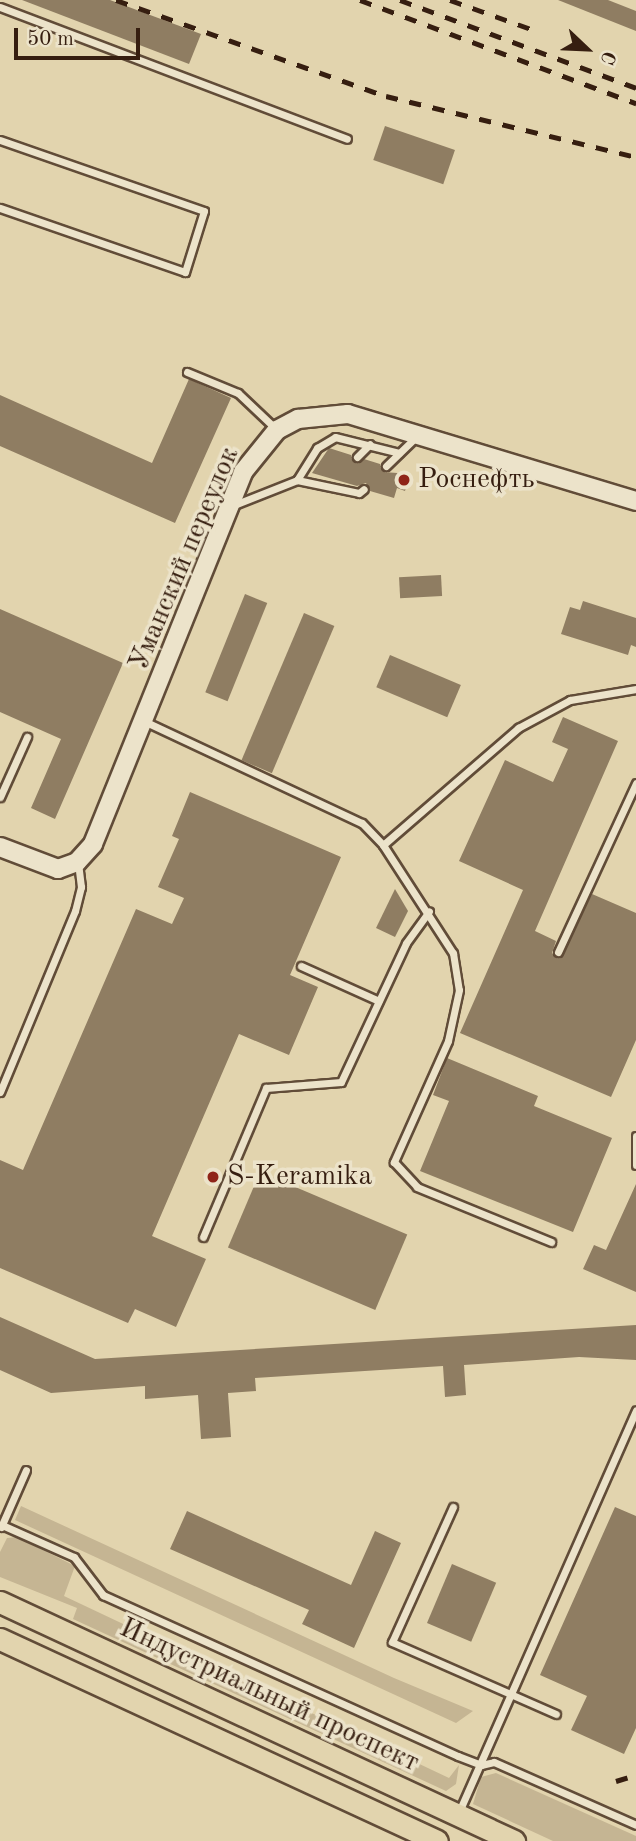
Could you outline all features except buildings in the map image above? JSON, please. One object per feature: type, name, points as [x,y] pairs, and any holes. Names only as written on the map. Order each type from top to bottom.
[{"type":"main road","name":"Индустриальный проспект","points":[[0,1602],[514,1841]]},
{"type":"main road","points":[[0,1639],[436,1841]]},
{"type":"street","name":"Уманский переулок","points":[[77,862],[105,823],[230,507],[257,448],[277,430],[299,419],[348,414],[421,433],[636,501]]},
{"type":"street","points":[[0,847],[58,869],[77,862]]},
{"type":"lane","points":[[0,7],[346,139]]},
{"type":"lane","points":[[0,139],[204,211],[185,272],[0,208]]},
{"type":"lane","points":[[187,372],[238,393],[277,430]]},
{"type":"lane","points":[[386,466],[421,433]]},
{"type":"lane","points":[[297,480],[317,448],[335,437],[399,453]]},
{"type":"lane","points":[[357,457],[370,444]]},
{"type":"lane","points":[[230,507],[297,480],[330,482],[359,493],[364,489]]},
{"type":"lane","points":[[383,845],[518,728],[570,700],[636,689]]},
{"type":"lane","points":[[146,722],[362,823],[383,845],[429,911],[453,953],[459,990],[448,1041],[394,1162],[417,1187],[551,1242]]},
{"type":"lane","points":[[0,797],[27,737]]},
{"type":"lane","points":[[558,952],[636,783]]},
{"type":"lane","points":[[0,1092],[75,911],[82,887],[77,862]]},
{"type":"lane","points":[[203,1237],[267,1088],[341,1082],[379,1001],[429,911]]},
{"type":"lane","points":[[301,966],[379,1001]]},
{"type":"lane","points":[[636,1136],[636,1166]]},
{"type":"lane","points":[[458,1815],[636,1411]]},
{"type":"lane","points":[[26,1470],[1,1527],[74,1557],[103,1595],[481,1765],[494,1762],[636,1825]]},
{"type":"lane","points":[[453,1507],[392,1642],[556,1714]]},
{"type":"shaded area","points":[[21,1506],[394,1678],[473,1711],[456,1723],[15,1520]]},
{"type":"shaded area","points":[[17,1537],[75,1566],[64,1596],[449,1778],[459,1765],[456,1784],[446,1791],[73,1619],[77,1608],[0,1577],[0,1552],[7,1538]]},
{"type":"shaded area","points":[[496,1773],[636,1836],[636,1841],[553,1841],[473,1804],[481,1777]]},
{"type":"railway","points":[[116,0],[386,96],[636,157]]},
{"type":"railway","points":[[360,0],[636,103]]},
{"type":"railway","points":[[400,0],[636,88]]},
{"type":"railway","points":[[450,0],[534,30]]},
{"type":"railway","points":[[616,1781],[636,1775]]},
{"type":"place","name":"Роснефть","points":[[404,480]]},
{"type":"place","name":"S-Keramika","points":[[213,1177]]}]
